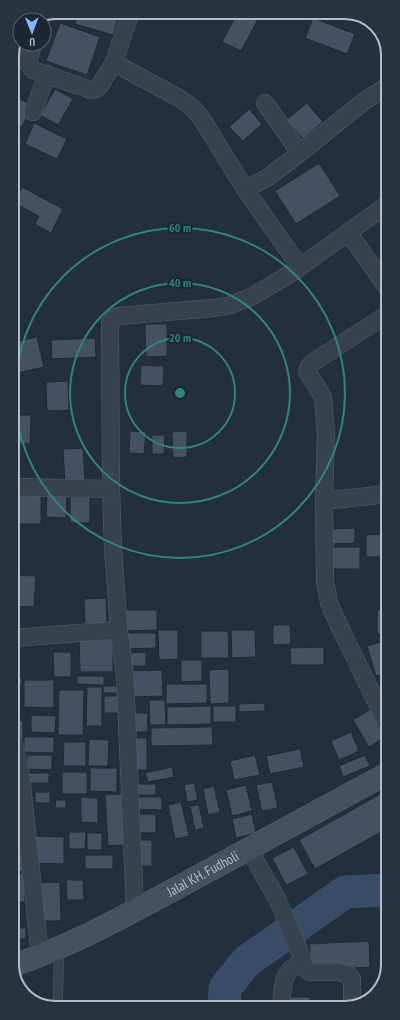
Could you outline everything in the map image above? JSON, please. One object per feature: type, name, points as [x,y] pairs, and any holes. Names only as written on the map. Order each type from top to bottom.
[{"type":"main road","name":"Jalal KH. Fudholi","points":[[19,962],[49,952],[135,910],[381,777]]},
{"type":"street","points":[[19,59],[28,62],[32,68],[91,90],[96,89],[99,87],[113,65],[128,20]]},
{"type":"street","points":[[28,62],[31,52]]},
{"type":"street","points":[[113,65],[121,66],[179,98],[193,108],[202,119],[245,189],[300,267]]},
{"type":"street","points":[[33,112],[48,74]]},
{"type":"street","points":[[245,189],[267,178],[363,102],[381,90]]},
{"type":"street","points":[[265,104],[300,153]]},
{"type":"street","points":[[135,910],[125,676],[119,630],[113,549],[110,327],[112,319],[118,316],[214,308],[232,305],[253,296],[300,267],[381,209]]},
{"type":"street","points":[[348,232],[381,279]]},
{"type":"street","points":[[381,318],[312,363],[308,369],[309,375],[323,398],[326,434],[324,501],[325,581],[329,603],[381,711]]},
{"type":"street","points":[[19,487],[111,489]]},
{"type":"street","points":[[324,501],[381,495]]},
{"type":"street","points":[[19,638],[119,630]]},
{"type":"street","points":[[19,767],[49,952]]},
{"type":"street","points":[[249,849],[277,899],[306,969],[309,972],[337,972],[349,975],[352,979],[352,1000]]},
{"type":"street","points":[[281,1001],[286,975],[300,953]]},
{"type":"lane","points":[[49,952],[58,1001]]},
{"type":"building","points":[[77,19],[118,19],[113,35],[75,24]]},
{"type":"building","points":[[234,19],[258,19],[241,51],[222,42]]},
{"type":"building","points":[[313,19],[355,34],[347,54],[305,38]]},
{"type":"building","points":[[60,23],[100,37],[87,75],[46,61],[49,52],[52,52],[52,45]]},
{"type":"building","points":[[55,89],[73,99],[58,125],[40,115]]},
{"type":"building","points":[[19,99],[32,105],[22,127],[19,126]]},
{"type":"building","points":[[307,103],[323,122],[303,139],[286,120]]},
{"type":"building","points":[[249,109],[262,124],[243,141],[229,127]]},
{"type":"building","points":[[34,123],[67,139],[57,159],[25,144]]},
{"type":"building","points":[[19,140],[22,142],[19,148]]},
{"type":"building","points":[[319,163],[340,196],[296,224],[275,191]]},
{"type":"building","points":[[22,187],[63,209],[51,233],[35,224],[39,216],[19,206],[19,193]]},
{"type":"building","points":[[145,324],[167,324],[167,356],[146,357]]},
{"type":"building","points":[[37,337],[44,367],[19,373],[19,341]]},
{"type":"building","points":[[95,338],[96,357],[52,359],[51,340]]},
{"type":"building","points":[[141,365],[164,366],[163,386],[140,385]]},
{"type":"building","points":[[68,381],[69,410],[47,411],[46,382]]},
{"type":"building","points":[[19,415],[31,415],[30,444],[19,444]]},
{"type":"building","points":[[130,431],[146,432],[144,454],[129,453]]},
{"type":"building","points":[[187,431],[187,457],[173,458],[172,432]]},
{"type":"building","points":[[152,435],[165,435],[164,454],[152,454]]},
{"type":"building","points":[[83,448],[85,482],[65,483],[63,449]]},
{"type":"building","points":[[19,491],[41,491],[41,524],[19,524]]},
{"type":"building","points":[[47,493],[67,493],[66,518],[46,517]]},
{"type":"building","points":[[70,497],[90,497],[90,523],[70,523]]},
{"type":"building","points":[[355,528],[355,543],[332,544],[332,529]]},
{"type":"building","points":[[381,534],[381,557],[366,557],[366,535]]},
{"type":"building","points":[[328,547],[360,547],[360,569],[329,569]]},
{"type":"building","points":[[19,575],[36,576],[34,607],[19,606]]},
{"type":"building","points":[[106,598],[107,623],[85,624],[84,599]]},
{"type":"building","points":[[122,610],[157,610],[157,630],[123,631]]},
{"type":"building","points":[[377,610],[381,610],[381,634],[377,634]]},
{"type":"building","points":[[273,625],[290,625],[291,644],[273,645]]},
{"type":"building","points":[[158,630],[178,630],[178,659],[159,660]]},
{"type":"building","points":[[231,630],[255,630],[256,657],[232,658]]},
{"type":"building","points":[[201,631],[228,631],[229,658],[201,658]]},
{"type":"building","points":[[123,633],[156,633],[156,648],[123,649]]},
{"type":"building","points":[[79,634],[113,634],[113,672],[80,672]]},
{"type":"building","points":[[381,642],[381,675],[376,676],[367,646]]},
{"type":"building","points":[[324,647],[324,665],[291,665],[290,648]]},
{"type":"building","points":[[53,652],[71,652],[71,677],[54,677]]},
{"type":"building","points":[[146,652],[146,666],[124,666],[124,653]]},
{"type":"building","points":[[181,660],[202,660],[202,681],[181,682]]},
{"type":"building","points":[[229,669],[229,703],[210,704],[209,670]]},
{"type":"building","points":[[162,670],[163,696],[129,697],[128,671]]},
{"type":"building","points":[[77,676],[104,676],[104,685],[77,684]]},
{"type":"building","points":[[19,678],[22,678],[22,684],[19,684]]},
{"type":"building","points":[[24,680],[54,680],[54,708],[24,707]]},
{"type":"building","points":[[166,684],[207,684],[207,703],[166,704]]},
{"type":"building","points":[[103,686],[124,686],[125,693],[103,693]]},
{"type":"building","points":[[87,687],[102,687],[102,726],[86,726]]},
{"type":"building","points":[[59,690],[84,690],[83,735],[58,735]]},
{"type":"building","points":[[104,696],[125,696],[125,713],[104,713]]},
{"type":"building","points":[[149,700],[165,700],[166,725],[150,725]]},
{"type":"building","points":[[265,703],[265,711],[239,712],[239,704]]},
{"type":"building","points":[[211,706],[211,724],[167,725],[167,707]]},
{"type":"building","points":[[213,706],[236,706],[236,722],[213,722]]},
{"type":"building","points":[[371,709],[381,726],[381,740],[369,747],[353,720]]},
{"type":"building","points":[[132,713],[148,713],[147,732],[131,732]]},
{"type":"building","points":[[31,715],[56,716],[55,733],[31,732]]},
{"type":"building","points":[[19,721],[23,721],[23,739],[19,739]]},
{"type":"building","points":[[212,727],[213,745],[151,746],[151,728]]},
{"type":"building","points":[[351,732],[359,751],[339,760],[331,741]]},
{"type":"building","points":[[24,737],[54,737],[54,753],[24,752]]},
{"type":"building","points":[[130,738],[147,738],[147,770],[130,770]]},
{"type":"building","points":[[89,739],[109,740],[108,766],[88,766]]},
{"type":"building","points":[[64,742],[86,742],[86,766],[63,766]]},
{"type":"building","points":[[300,749],[304,767],[270,774],[266,756]]},
{"type":"building","points":[[27,755],[52,755],[52,770],[27,769]]},
{"type":"building","points":[[255,755],[260,775],[234,780],[230,761]]},
{"type":"building","points":[[365,755],[370,766],[343,777],[339,766]]},
{"type":"building","points":[[172,767],[174,777],[148,782],[145,773]]},
{"type":"building","points":[[90,768],[117,768],[117,792],[90,791]]},
{"type":"building","points":[[62,772],[87,772],[87,794],[62,794]]},
{"type":"building","points":[[24,773],[49,773],[49,783],[24,783]]},
{"type":"building","points":[[272,782],[278,808],[262,811],[256,785]]},
{"type":"building","points":[[194,783],[198,800],[187,802],[184,785]]},
{"type":"building","points":[[130,784],[156,784],[156,795],[130,795]]},
{"type":"building","points":[[246,785],[252,811],[232,816],[226,790]]},
{"type":"building","points":[[214,786],[220,812],[208,815],[203,789]]},
{"type":"building","points":[[35,792],[50,792],[50,803],[35,803]]},
{"type":"building","points":[[122,794],[124,845],[108,846],[105,795]]},
{"type":"building","points":[[381,794],[381,832],[315,869],[299,840]]},
{"type":"building","points":[[81,797],[98,798],[98,823],[81,822]]},
{"type":"building","points":[[132,797],[162,797],[162,810],[132,809]]},
{"type":"building","points":[[56,800],[66,800],[66,808],[55,808]]},
{"type":"building","points":[[181,802],[189,836],[175,839],[168,805]]},
{"type":"building","points":[[199,805],[204,828],[195,830],[190,806]]},
{"type":"building","points":[[135,814],[156,814],[156,833],[135,833]]},
{"type":"building","points":[[252,814],[256,833],[236,838],[232,819]]},
{"type":"building","points":[[69,832],[86,832],[85,849],[69,849]]},
{"type":"building","points":[[87,833],[102,833],[102,850],[87,850]]},
{"type":"building","points":[[34,836],[64,837],[64,864],[34,863]]},
{"type":"building","points":[[135,840],[152,840],[152,866],[135,866]]},
{"type":"building","points":[[294,847],[308,874],[286,885],[272,858]]},
{"type":"building","points":[[19,854],[24,854],[24,871],[19,871]]},
{"type":"building","points":[[85,855],[113,855],[113,869],[85,869]]},
{"type":"building","points":[[19,874],[24,874],[25,902],[19,902]]},
{"type":"building","points":[[66,880],[83,880],[84,900],[67,900]]},
{"type":"building","points":[[60,882],[61,921],[40,921],[39,883]]},
{"type":"building","points":[[19,907],[20,907],[19,924]]},
{"type":"building","points":[[19,928],[26,928],[26,939],[19,939]]},
{"type":"building","points":[[369,941],[370,967],[311,970],[309,944]]},
{"type":"building","points":[[283,997],[310,997],[310,1001],[283,1001]]},
{"type":"building","points":[[81,999],[119,1001],[81,1001]]},
{"type":"waterway","points":[[224,1001],[225,988],[247,961],[345,892],[381,890]]}]
